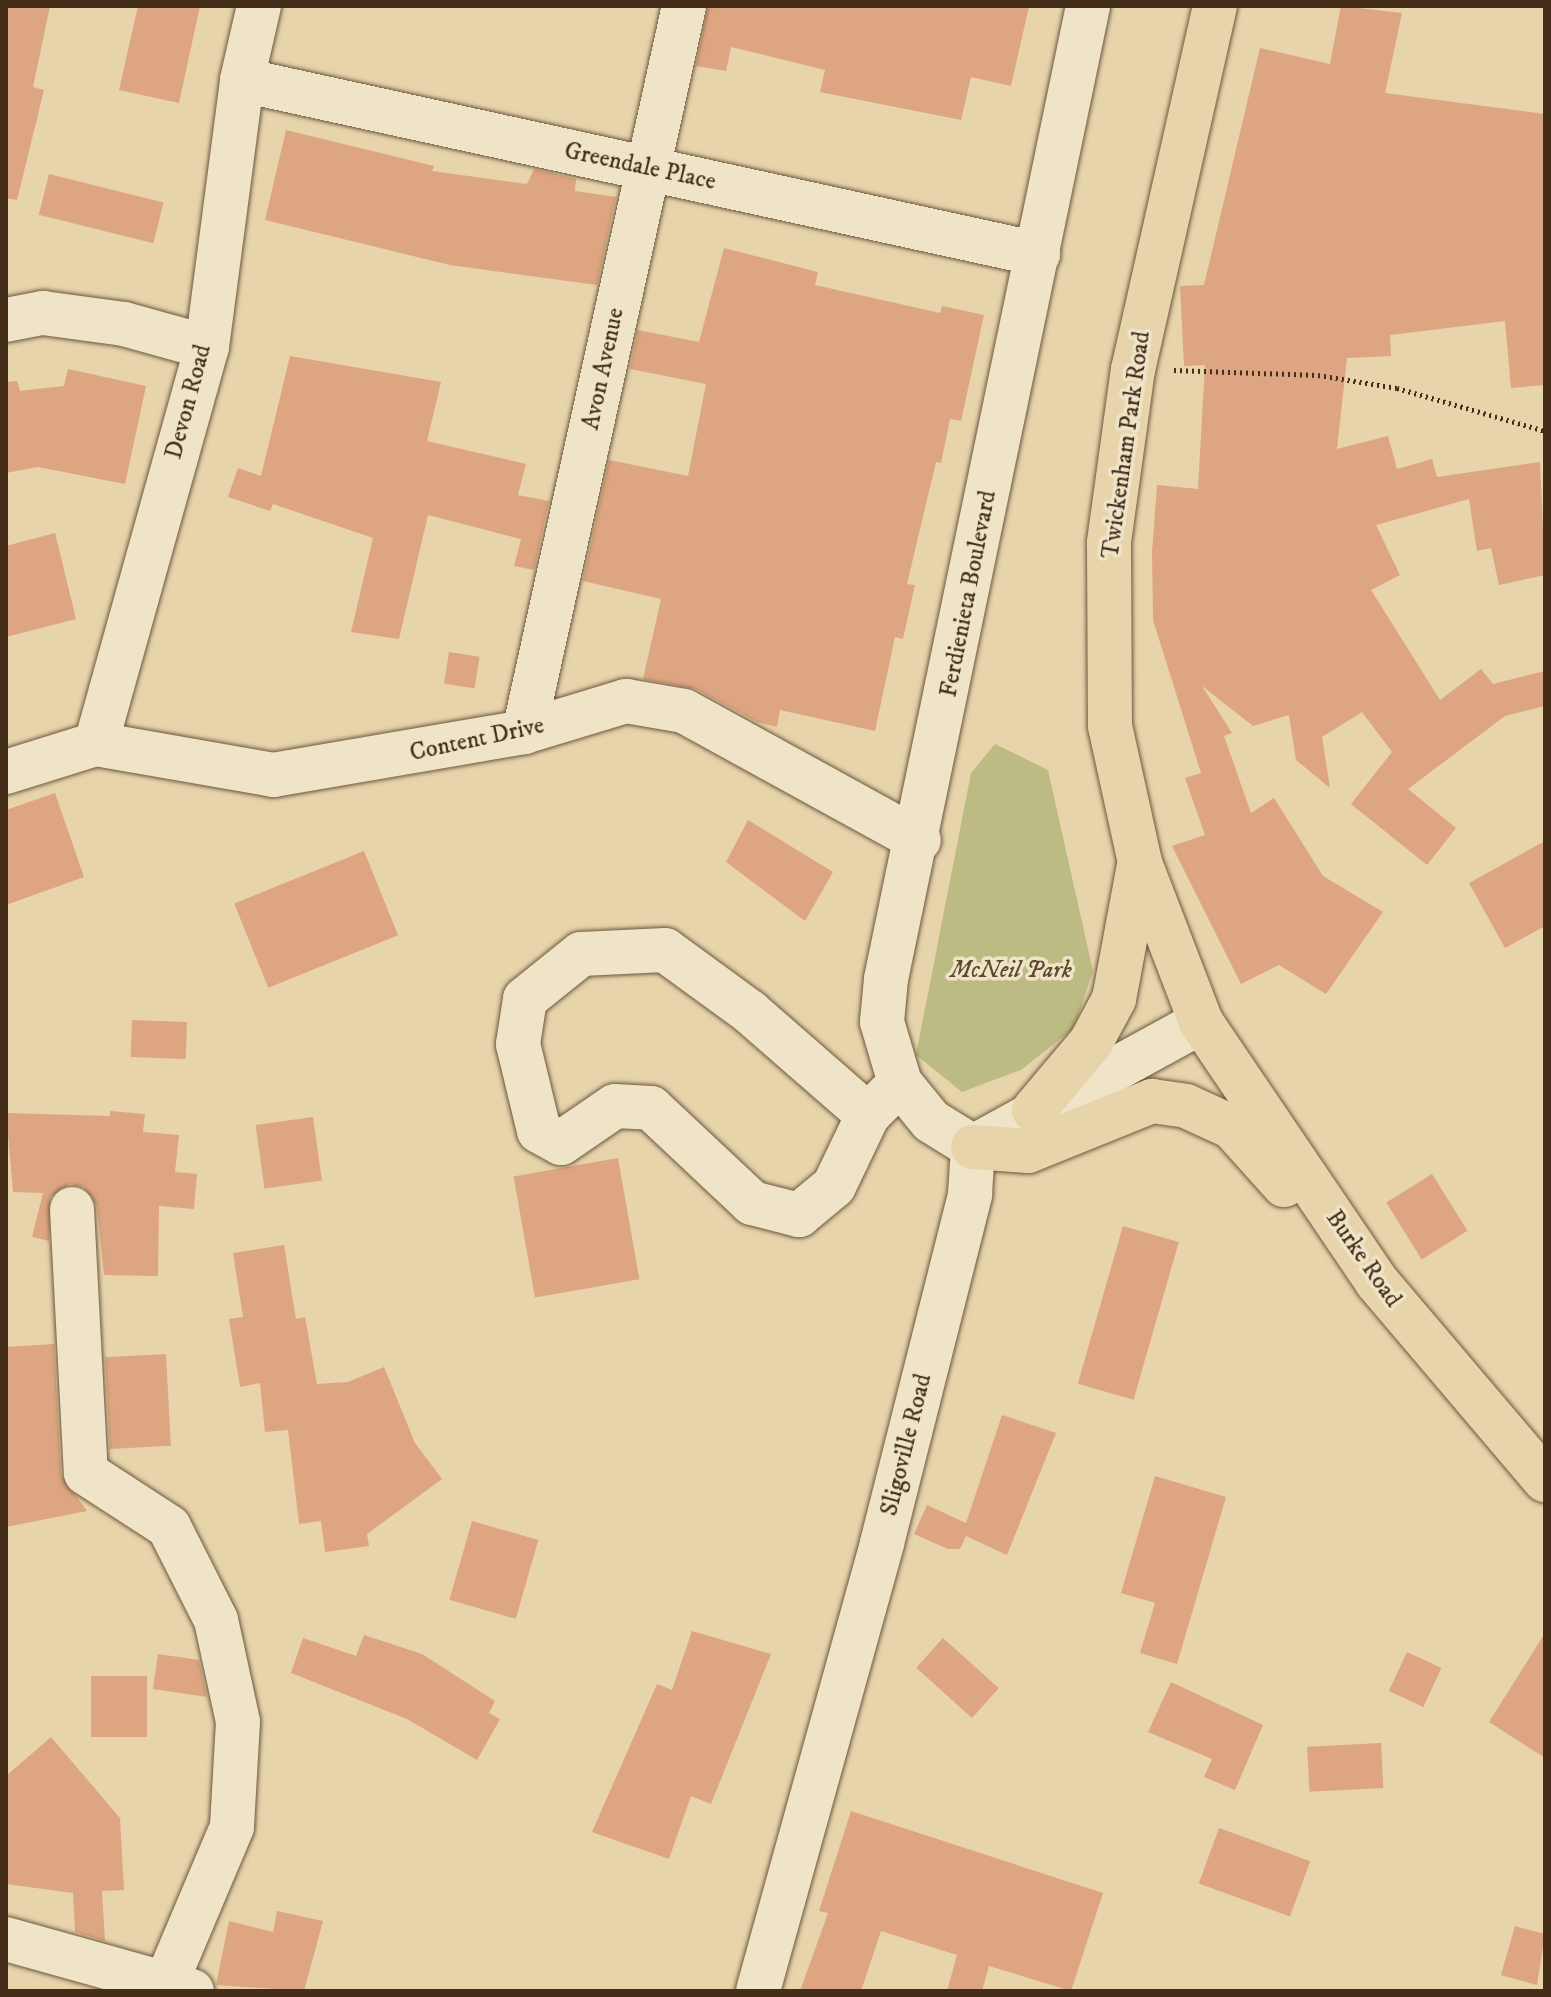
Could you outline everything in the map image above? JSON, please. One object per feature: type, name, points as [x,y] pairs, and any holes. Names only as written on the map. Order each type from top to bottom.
[{"type":"main road","name":"Twickenham Park Road","points":[[1201,1022],[1140,863],[1110,726],[1109,543],[1133,369],[1215,6]]},
{"type":"main road","points":[[1034,1110],[1091,1042],[1114,999],[1140,863]]},
{"type":"main road","name":"Burke Road","points":[[1201,1022],[1377,1282],[1545,1480]]},
{"type":"main road","points":[[973,1147],[1028,1151],[1152,1101],[1186,1106],[1232,1127],[1377,1282]]},
{"type":"street","name":"Devon Road","points":[[96,744],[207,347],[242,80],[259,6]]},
{"type":"street","name":"Avon Avenue","points":[[524,732],[684,6]]},
{"type":"street","name":"Ferdienieta Boulevard","points":[[973,1147],[931,1121],[900,1083],[882,1022],[1088,6]]},
{"type":"street","name":"Greendale Place","points":[[242,80],[1038,254]]},
{"type":"street","points":[[6,320],[43,313],[207,347]]},
{"type":"street","name":"Content Drive","points":[[6,772],[96,744],[273,775],[524,732],[626,701],[684,711],[919,840]]},
{"type":"street","points":[[868,1115],[750,1012],[665,950],[581,954],[525,999],[518,1044],[525,1085],[539,1131],[561,1143],[615,1106],[651,1108],[752,1203],[799,1215],[834,1186],[868,1115],[900,1083]]},
{"type":"street","points":[[973,1147],[1034,1110],[1201,1022]]},
{"type":"street","name":"Sligoville Road","points":[[758,1991],[882,1543],[970,1194],[973,1147]]},
{"type":"street","points":[[6,1939],[179,1987],[232,1827],[238,1722],[216,1620],[169,1527],[86,1473],[72,1209]]},
{"type":"path","points":[[1133,369],[1318,375],[1397,388],[1545,431]]},
{"type":"green space","name":"McNeil Park","points":[[995,744],[1048,770],[1093,971],[1074,1028],[1021,1070],[962,1092],[916,1055],[971,773]]},
{"type":"building","points":[[6,6],[50,6],[33,87],[44,90],[17,200],[6,198]]},
{"type":"building","points":[[138,6],[200,6],[179,103],[119,90]]},
{"type":"building","points":[[708,6],[1029,6],[1011,86],[971,77],[961,120],[820,92],[825,70],[731,47],[726,71],[696,66]]},
{"type":"building","points":[[1341,6],[1402,13],[1385,93],[1545,114],[1545,385],[1511,388],[1505,321],[1390,335],[1391,356],[1347,358],[1337,449],[1388,436],[1397,469],[1432,459],[1437,477],[1540,462],[1545,575],[1499,585],[1491,548],[1477,551],[1469,499],[1376,525],[1400,575],[1371,590],[1440,700],[1481,669],[1493,684],[1545,671],[1545,706],[1505,716],[1408,789],[1456,828],[1427,865],[1351,804],[1392,752],[1362,712],[1322,737],[1330,788],[1296,760],[1289,715],[1253,726],[1202,686],[1232,733],[1224,736],[1251,813],[1274,798],[1323,876],[1383,912],[1326,994],[1279,965],[1241,984],[1172,846],[1205,835],[1185,778],[1201,773],[1153,620],[1152,553],[1157,485],[1198,489],[1205,365],[1184,366],[1180,286],[1204,285],[1260,48],[1330,64]]},
{"type":"building","points":[[286,130],[434,166],[432,171],[527,184],[534,169],[576,179],[575,191],[616,197],[597,285],[450,265],[265,220]]},
{"type":"building","points":[[49,174],[163,203],[153,243],[39,215]]},
{"type":"building","points":[[724,248],[818,272],[815,285],[940,313],[942,306],[984,315],[961,421],[950,419],[941,463],[936,462],[907,584],[915,585],[903,639],[895,637],[875,731],[780,710],[777,727],[757,722],[696,689],[643,679],[661,599],[583,581],[609,460],[688,476],[706,384],[630,369],[638,330],[699,342]]},
{"type":"building","points":[[290,356],[441,382],[427,441],[526,464],[518,495],[549,501],[534,570],[514,566],[521,539],[428,515],[399,639],[351,632],[373,538],[273,504],[270,511],[228,497],[238,468],[261,476]]},
{"type":"building","points":[[68,369],[146,386],[125,484],[38,467],[6,473],[6,382],[17,381],[20,391],[64,386]]},
{"type":"building","points":[[55,533],[76,619],[6,637],[6,546]]},
{"type":"building","points":[[449,652],[480,657],[475,688],[444,684]]},
{"type":"building","points":[[55,793],[84,877],[6,905],[6,810]]},
{"type":"building","points":[[748,820],[833,872],[805,921],[726,862]]},
{"type":"building","points":[[1545,841],[1545,926],[1505,948],[1469,883]]},
{"type":"building","points":[[364,851],[398,935],[268,988],[234,903]]},
{"type":"building","points":[[132,1020],[187,1022],[186,1059],[131,1057]]},
{"type":"building","points":[[110,1111],[145,1114],[143,1132],[179,1135],[175,1172],[197,1174],[194,1209],[159,1206],[158,1276],[104,1275],[97,1207],[84,1187],[70,1184],[50,1197],[49,1241],[32,1237],[43,1193],[13,1192],[6,1113],[110,1116]]},
{"type":"building","points":[[313,1117],[322,1180],[264,1188],[256,1125]]},
{"type":"building","points":[[618,1158],[639,1279],[535,1298],[514,1176]]},
{"type":"building","points":[[1432,1174],[1468,1231],[1422,1259],[1386,1203]]},
{"type":"building","points":[[1123,1226],[1179,1242],[1134,1400],[1078,1384]]},
{"type":"building","points":[[284,1245],[296,1319],[305,1317],[317,1384],[348,1382],[384,1367],[415,1443],[442,1479],[367,1534],[369,1546],[325,1552],[321,1521],[299,1524],[288,1430],[265,1432],[260,1383],[240,1387],[229,1319],[243,1317],[233,1253]]},
{"type":"building","points":[[54,1344],[61,1475],[87,1511],[6,1527],[6,1347]]},
{"type":"building","points":[[166,1354],[171,1446],[110,1449],[105,1357]]},
{"type":"building","points":[[1002,1415],[1056,1433],[1007,1555],[966,1536],[960,1549],[948,1549],[914,1534],[927,1505],[966,1523]]},
{"type":"building","points":[[1155,1476],[1226,1497],[1177,1664],[1140,1653],[1155,1603],[1121,1593]]},
{"type":"building","points":[[472,1521],[538,1540],[516,1619],[449,1600]]},
{"type":"building","points":[[692,1631],[771,1654],[711,1804],[691,1796],[669,1859],[592,1832],[657,1684],[672,1690]]},
{"type":"building","points":[[1545,1633],[1545,1758],[1489,1722]]},
{"type":"building","points":[[364,1635],[422,1654],[495,1701],[489,1713],[500,1719],[477,1760],[407,1719],[291,1673],[303,1638],[356,1656]]},
{"type":"building","points":[[943,1638],[999,1688],[972,1718],[916,1668]]},
{"type":"building","points":[[1407,1652],[1441,1668],[1423,1707],[1389,1691]]},
{"type":"building","points":[[158,1654],[199,1660],[207,1697],[153,1689]]},
{"type":"building","points":[[91,1676],[147,1676],[147,1737],[91,1737]]},
{"type":"building","points":[[1171,1682],[1263,1725],[1235,1790],[1204,1777],[1212,1759],[1148,1732]]},
{"type":"building","points":[[51,1737],[120,1818],[124,1890],[102,1891],[105,1941],[75,1932],[73,1893],[6,1884],[6,1776]]},
{"type":"building","points":[[1381,1743],[1383,1788],[1309,1792],[1307,1747]]},
{"type":"building","points":[[851,1811],[1103,1893],[1071,1991],[989,1966],[982,1991],[947,1991],[957,1955],[881,1931],[861,1991],[800,1991],[828,1913],[819,1911]]},
{"type":"building","points":[[1219,1828],[1310,1861],[1290,1917],[1199,1883]]},
{"type":"building","points":[[277,1911],[323,1921],[304,1991],[216,1985],[229,1921],[273,1932]]},
{"type":"building","points":[[1515,1926],[1545,1934],[1537,1985],[1501,1975]]}]
